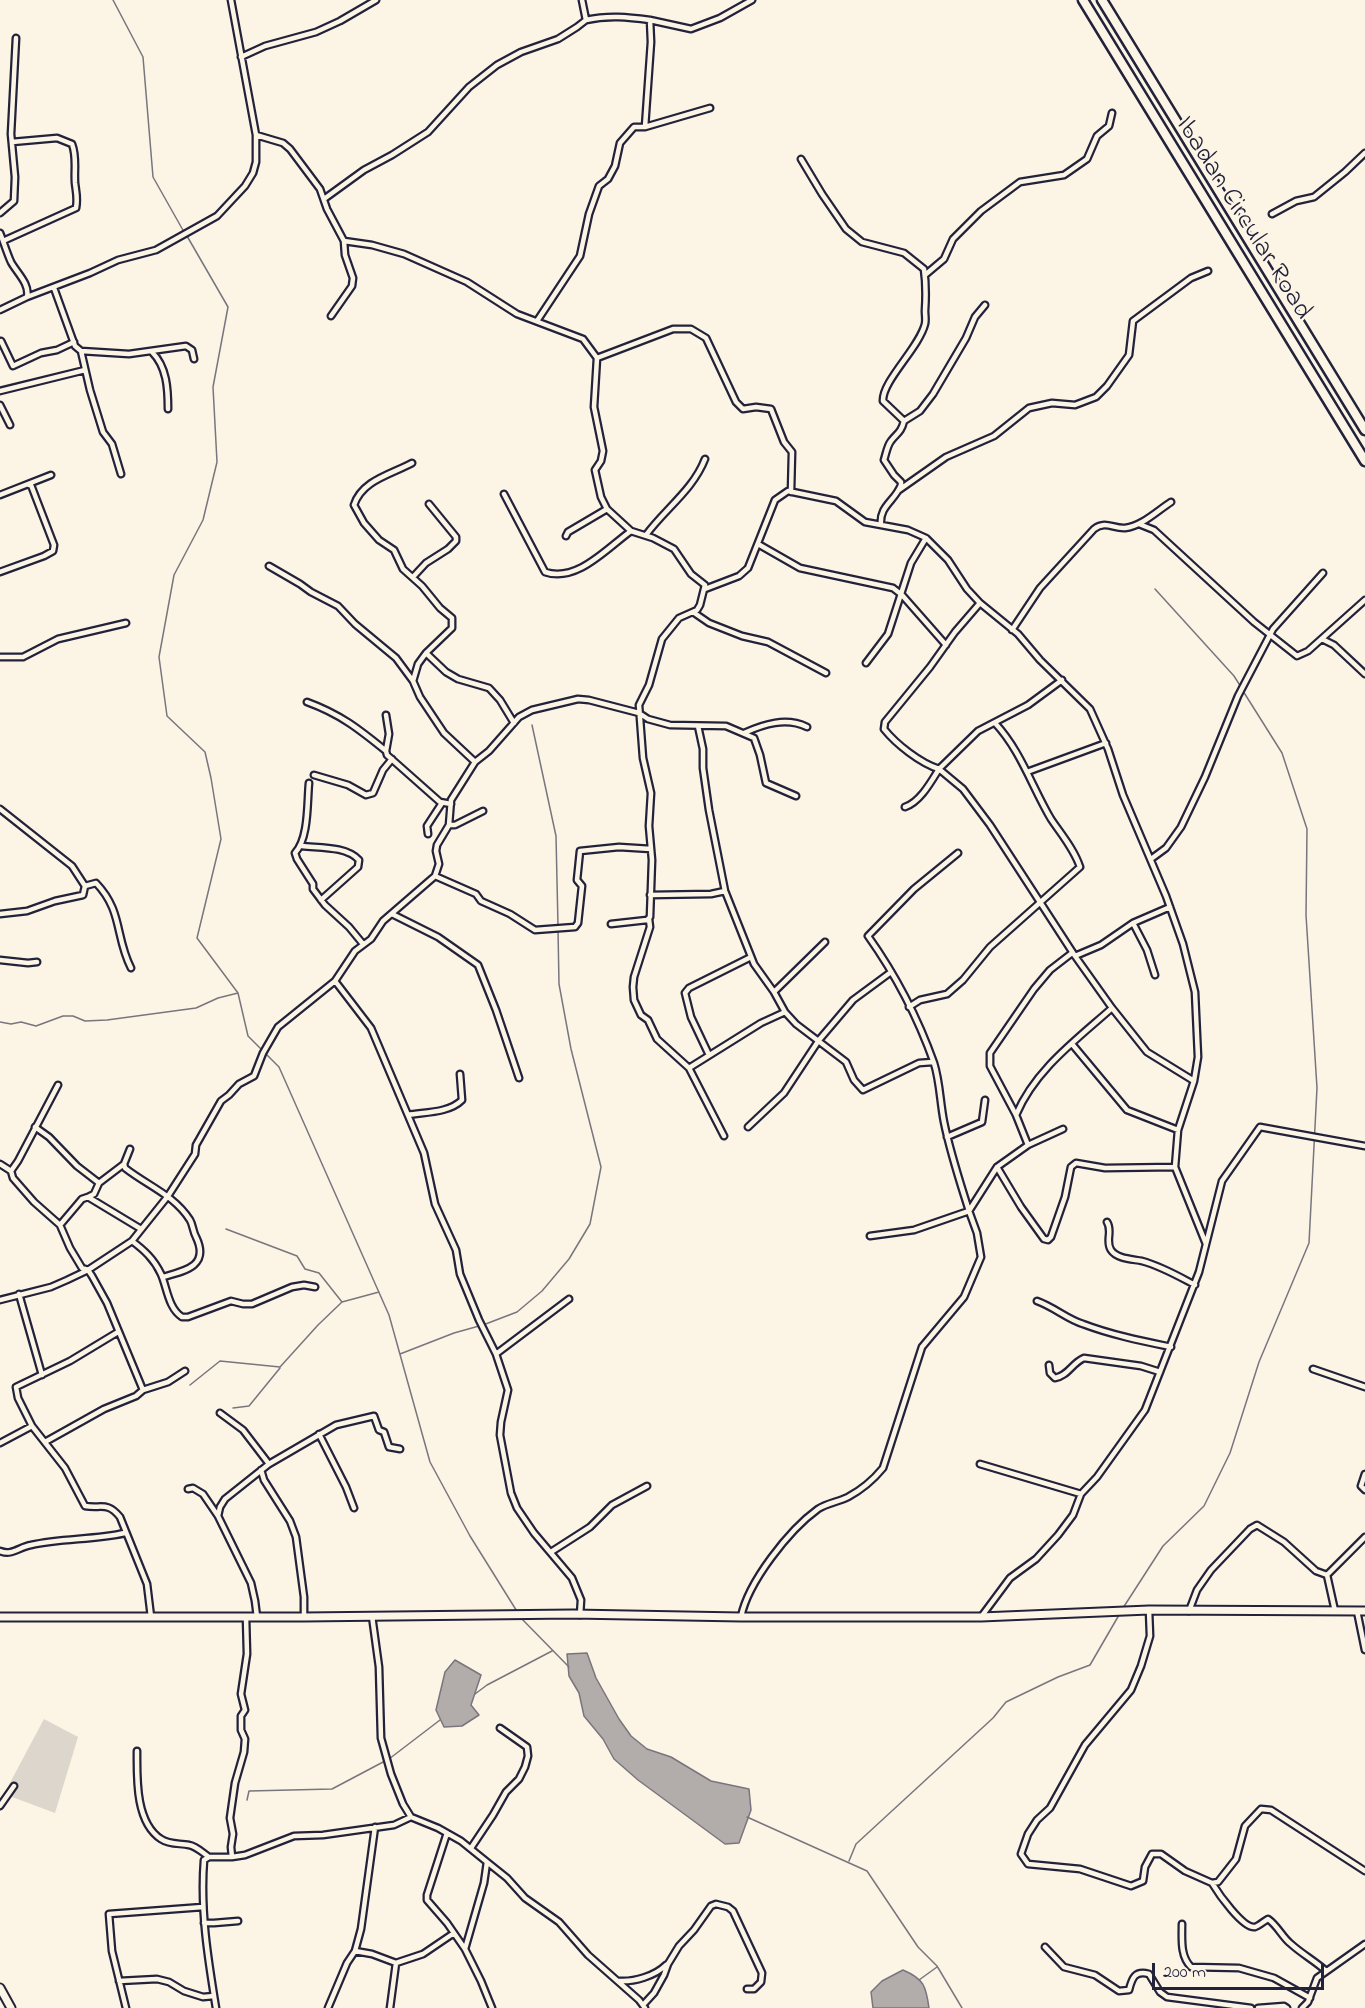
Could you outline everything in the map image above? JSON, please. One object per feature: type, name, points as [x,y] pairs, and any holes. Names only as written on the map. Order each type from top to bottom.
[{"type":"highway","name":"Ibadan Circular Road","points":[[1083,0],[1365,461]]},
{"type":"highway","name":"Ibadan Circular Road","points":[[1102,0],[1365,430]]},
{"type":"main road","points":[[0,1617],[580,1615],[981,1617],[1149,1610],[1361,1611]]},
{"type":"main road","points":[[0,1988],[11,2008]]},
{"type":"street","points":[[0,310],[118,260],[156,250],[217,216],[235,199],[253,174],[256,162],[256,135],[231,0]]},
{"type":"street","points":[[241,57],[265,45],[316,32],[376,0]]},
{"type":"street","points":[[582,0],[586,20]]},
{"type":"street","points":[[324,199],[364,170],[428,132],[470,87],[497,64],[521,52],[558,39],[586,20],[604,16],[628,17],[692,29],[720,18],[752,0]]},
{"type":"street","points":[[645,127],[651,42],[650,20]]},
{"type":"street","points":[[0,213],[14,201],[15,177],[12,142],[16,38]]},
{"type":"street","points":[[537,321],[580,256],[589,214],[599,186],[608,179],[615,166],[620,143],[634,127],[645,127],[710,108]]},
{"type":"street","points":[[925,275],[944,259],[953,239],[981,211],[1020,182],[1064,175],[1087,159],[1097,135],[1109,126],[1112,113]]},
{"type":"street","points":[[256,135],[283,143],[290,149],[320,189],[327,209],[344,242],[345,255],[353,279],[352,286],[331,316]]},
{"type":"street","points":[[3,241],[76,208],[78,196],[75,184],[75,154],[72,144],[57,138],[12,142]]},
{"type":"street","points":[[1272,214],[1296,201],[1314,197],[1365,153]]},
{"type":"street","points":[[801,159],[846,229],[862,242],[904,253],[924,269],[927,288],[925,324],[913,349],[883,395],[883,401],[904,421]]},
{"type":"street","points":[[0,233],[10,260],[28,291],[27,297]]},
{"type":"street","points":[[344,242],[372,245],[404,254],[467,282],[517,314],[583,339],[597,358],[594,407],[603,452],[601,461],[595,470],[601,497],[607,508],[631,531],[661,541],[674,549],[691,574],[705,585],[700,605],[693,612],[679,618],[662,639],[649,685],[639,705],[643,758],[651,793],[649,826],[652,860],[649,919],[651,922],[633,987],[634,1000],[641,1015],[648,1020],[657,1039],[689,1068],[724,1136]]},
{"type":"street","points":[[881,525],[880,518],[884,507],[899,490],[946,457],[994,436],[1029,408],[1052,403],[1075,405],[1096,397],[1107,386],[1129,355],[1133,321],[1191,278],[1208,271]]},
{"type":"street","points":[[54,288],[74,342],[81,351],[104,432],[112,444],[121,474]]},
{"type":"street","points":[[899,490],[901,482],[884,460],[888,447],[900,434],[904,421],[920,411],[933,394],[966,338],[975,317],[985,305]]},
{"type":"street","points":[[597,358],[673,329],[691,328],[706,338],[736,402],[743,409],[771,410],[784,442],[792,452],[791,492]]},
{"type":"street","points":[[1,340],[13,366],[41,353],[57,350],[74,342]]},
{"type":"street","points":[[81,351],[129,354],[190,347],[194,359]]},
{"type":"street","points":[[152,352],[161,363],[168,388],[168,409]]},
{"type":"street","points":[[0,391],[86,369]]},
{"type":"street","points":[[0,405],[10,425]]},
{"type":"street","points":[[646,535],[657,519],[691,486],[705,459]]},
{"type":"street","points":[[412,463],[375,480],[357,497],[354,505],[364,523],[379,540],[394,550],[403,568],[452,618],[452,628],[426,653],[418,664],[413,681]]},
{"type":"street","points":[[0,495],[51,474]]},
{"type":"street","points":[[0,572],[53,551],[54,545],[36,494],[31,485],[28,485]]},
{"type":"street","points":[[705,589],[739,576],[748,568],[775,500],[788,491],[836,501],[865,522],[908,530],[926,538],[948,560],[961,582],[980,603],[1012,630],[1090,709],[1106,742],[1123,795],[1170,907],[1183,944],[1195,992],[1198,1057],[1194,1082],[1178,1130],[1175,1167],[1206,1244]]},
{"type":"street","points":[[504,494],[546,572],[554,575],[566,575],[579,569],[631,531]]},
{"type":"street","points":[[1012,630],[1040,588],[1094,529],[1107,524],[1114,528],[1127,528],[1139,524],[1171,502]]},
{"type":"street","points":[[413,577],[426,563],[456,541],[456,537],[429,504]]},
{"type":"street","points":[[566,536],[568,532],[607,508]]},
{"type":"street","points":[[1139,524],[1154,530],[1254,622],[1297,656],[1308,651],[1365,600]]},
{"type":"street","points":[[866,663],[888,634],[911,563],[926,538]]},
{"type":"street","points":[[758,544],[800,568],[893,588],[902,595],[946,645]]},
{"type":"street","points":[[269,566],[338,606],[355,624],[396,658],[413,681],[420,697],[444,734],[475,762]]},
{"type":"street","points":[[1150,859],[1166,848],[1181,827],[1205,777],[1238,696],[1270,634],[1323,573]]},
{"type":"street","points":[[980,603],[897,706],[884,729],[891,738],[927,765],[939,769],[963,789],[990,825],[1074,955],[1112,1008],[1148,1052],[1194,1082]]},
{"type":"street","points":[[693,612],[709,623],[734,633],[768,642],[826,673]]},
{"type":"street","points":[[0,657],[23,657],[58,639],[126,623]]},
{"type":"street","points":[[1322,639],[1334,645],[1365,674]]},
{"type":"street","points":[[426,653],[446,672],[463,682],[489,688],[500,700],[514,723]]},
{"type":"street","points":[[905,807],[923,792],[939,769],[978,731],[1028,705],[1062,680]]},
{"type":"street","points":[[0,1300],[51,1287],[88,1270],[132,1241],[168,1196],[195,1154],[196,1144],[221,1101],[238,1084],[254,1076],[263,1053],[278,1027],[335,981],[355,951],[370,939],[383,921],[435,876],[439,864],[437,845],[449,825],[451,804],[475,762],[489,752],[519,717],[531,710],[578,699],[639,713],[648,719],[670,725],[726,726],[754,738],[766,783],[796,796]]},
{"type":"street","points":[[307,702],[345,719],[386,751],[387,755],[442,803],[451,804]]},
{"type":"street","points":[[386,715],[389,734],[386,751]]},
{"type":"street","points":[[744,733],[761,725],[777,723],[791,722],[807,727]]},
{"type":"street","points":[[909,1006],[920,1000],[947,994],[963,980],[990,947],[1080,867],[1050,817],[1016,751],[995,723]]},
{"type":"street","points":[[698,726],[703,749],[703,768],[709,810],[725,891],[754,964],[785,1012],[796,1024],[846,1062],[854,1080],[863,1090],[919,1063],[933,1062]]},
{"type":"street","points":[[1027,772],[1106,742]]},
{"type":"street","points":[[314,775],[348,785],[366,795],[373,793],[383,770],[392,759]]},
{"type":"street","points":[[309,783],[304,837],[302,846],[295,853],[321,900],[363,944]]},
{"type":"street","points":[[428,834],[427,826],[442,803]]},
{"type":"street","points":[[0,809],[72,866],[85,886],[83,895],[55,901],[27,911],[0,914]]},
{"type":"street","points":[[449,825],[455,825],[483,811]]},
{"type":"street","points":[[302,846],[340,850],[359,860],[358,867],[321,900]]},
{"type":"street","points":[[435,876],[476,894],[481,901],[510,914],[535,930],[575,927],[582,896],[582,886],[577,880],[580,851],[619,847],[651,849]]},
{"type":"street","points":[[741,1617],[743,1604],[751,1590],[792,1532],[818,1509],[850,1496],[871,1482],[883,1468],[922,1347],[964,1297],[981,1257],[977,1233],[947,1137],[933,1062],[909,1006],[883,956],[868,938],[869,934],[914,889],[958,853]]},
{"type":"street","points":[[85,886],[96,884],[106,893],[119,922],[123,953],[130,968]]},
{"type":"street","points":[[650,895],[711,894],[725,891]]},
{"type":"street","points":[[1028,1145],[1016,1115],[990,1066],[990,1053],[1034,989],[1050,970],[1074,955],[1101,945],[1133,923],[1170,907]]},
{"type":"street","points":[[392,914],[438,937],[478,965],[519,1078]]},
{"type":"street","points":[[611,924],[649,919]]},
{"type":"street","points":[[1133,923],[1147,950],[1155,975]]},
{"type":"street","points":[[774,992],[825,942]]},
{"type":"street","points":[[709,1055],[691,1017],[685,993],[689,988],[751,957]]},
{"type":"street","points":[[0,960],[37,962]]},
{"type":"street","points":[[748,1127],[784,1093],[819,1040],[853,1000],[891,972]]},
{"type":"street","points":[[335,981],[372,1028],[424,1154],[435,1204],[456,1250],[460,1274],[478,1320],[496,1354],[508,1390],[500,1435],[511,1493],[517,1508],[534,1533],[572,1578],[581,1600],[580,1615]]},
{"type":"street","points":[[1016,1115],[1035,1082],[1112,1008]]},
{"type":"street","points":[[689,1068],[761,1023],[785,1012]]},
{"type":"street","points":[[1072,1044],[1127,1110],[1178,1130]]},
{"type":"street","points":[[408,1115],[439,1111],[458,1104],[462,1100],[460,1074]]},
{"type":"street","points":[[10,1171],[18,1161],[58,1084]]},
{"type":"street","points":[[947,1137],[982,1122],[985,1100]]},
{"type":"street","points":[[981,1617],[1010,1578],[1036,1559],[1058,1535],[1073,1515],[1081,1494],[1145,1410],[1195,1285],[1222,1181],[1260,1126],[1365,1146]]},
{"type":"street","points":[[35,1127],[99,1183]]},
{"type":"street","points":[[870,1236],[915,1230],[969,1211],[997,1167],[1028,1145],[1063,1129]]},
{"type":"street","points":[[60,1225],[82,1199],[94,1194],[99,1183],[124,1164],[130,1149]]},
{"type":"street","points":[[997,1167],[1021,1207],[1044,1239],[1048,1240],[1065,1197],[1071,1167],[1076,1163],[1105,1168],[1175,1167]]},
{"type":"street","points":[[0,1164],[10,1171],[13,1178],[34,1202],[60,1225],[82,1268],[88,1270],[107,1303],[143,1390]]},
{"type":"street","points":[[124,1164],[130,1172],[175,1201],[192,1223],[201,1246],[201,1254],[191,1268],[163,1277]]},
{"type":"street","points":[[88,1197],[141,1229]]},
{"type":"street","points":[[1107,1222],[1110,1226],[1108,1241],[1116,1255],[1153,1264],[1195,1285]]},
{"type":"street","points":[[132,1241],[151,1257],[163,1277],[170,1300],[178,1315],[182,1317],[231,1301],[252,1304],[292,1287],[304,1285],[315,1287]]},
{"type":"street","points":[[19,1294],[42,1374]]},
{"type":"street","points":[[496,1354],[568,1299]]},
{"type":"street","points":[[1037,1301],[1081,1324],[1171,1347]]},
{"type":"street","points":[[118,1332],[70,1361],[18,1386],[16,1391],[39,1438],[45,1442],[64,1468],[81,1502],[85,1506],[103,1506],[114,1510],[120,1517],[147,1584],[151,1617]]},
{"type":"street","points":[[1049,1365],[1050,1373],[1055,1378],[1061,1377],[1078,1360],[1084,1358],[1141,1366],[1160,1372]]},
{"type":"street","points":[[1313,1369],[1365,1387]]},
{"type":"street","points":[[45,1442],[104,1409],[136,1396],[143,1390],[168,1382],[185,1371]]},
{"type":"street","points":[[220,1413],[234,1422],[249,1437],[269,1464]]},
{"type":"street","points":[[218,1516],[225,1499],[261,1470],[336,1425],[374,1416],[389,1446],[400,1449]]},
{"type":"street","points":[[0,1443],[32,1426]]},
{"type":"street","points":[[318,1434],[346,1487],[354,1508]]},
{"type":"street","points":[[980,1464],[1081,1494]]},
{"type":"street","points":[[261,1470],[264,1480],[290,1521],[296,1537],[304,1598],[304,1617]]},
{"type":"street","points":[[1365,1474],[1361,1486],[1365,1490]]},
{"type":"street","points":[[551,1552],[590,1527],[612,1504],[647,1486]]},
{"type":"street","points":[[188,1489],[193,1488],[203,1494],[218,1516],[250,1583],[257,1617]]},
{"type":"street","points":[[1189,1611],[1197,1590],[1211,1570],[1250,1529],[1257,1525],[1284,1542],[1316,1571],[1327,1575]]},
{"type":"street","points":[[0,1551],[11,1553],[29,1545],[104,1538],[125,1533]]},
{"type":"street","points":[[1327,1575],[1365,1537]]},
{"type":"street","points":[[1327,1575],[1335,1611]]},
{"type":"street","points":[[1149,1610],[1150,1636],[1131,1690],[1086,1745],[1050,1808],[1037,1820],[1028,1834],[1021,1854],[1028,1863],[1080,1869],[1131,1886],[1143,1881],[1145,1867],[1152,1854],[1161,1854],[1185,1871],[1212,1883],[1242,1921],[1249,1926],[1255,1927],[1268,1920],[1275,1924],[1289,1943],[1326,1971]]},
{"type":"street","points":[[1361,1611],[1365,1650]]},
{"type":"street","points":[[372,1616],[379,1667],[381,1738],[391,1774],[411,1817],[447,1833],[471,1848],[507,1878],[525,1898],[560,1922],[588,1955],[644,2006],[654,1993],[668,1964]]},
{"type":"street","points":[[232,1857],[233,1834],[230,1818],[245,1739],[241,1730],[241,1716],[245,1710],[241,1694],[247,1654],[246,1617]]},
{"type":"street","points":[[471,1848],[506,1792],[519,1779],[528,1756],[527,1747],[500,1728]]},
{"type":"street","points":[[137,1751],[137,1791],[147,1821],[161,1839],[176,1844],[191,1845],[209,1857]]},
{"type":"street","points":[[0,1806],[14,1786]]},
{"type":"street","points":[[1212,1883],[1218,1882],[1236,1859],[1245,1826],[1261,1809],[1271,1810],[1365,1871]]},
{"type":"street","points":[[216,2008],[202,1906],[204,1860],[209,1857],[245,1855],[294,1836],[323,1835],[394,1825],[411,1817]]},
{"type":"street","points":[[328,2008],[347,1963],[355,1951],[375,1827]]},
{"type":"street","points":[[447,1833],[427,1895],[431,1906],[465,1949],[492,2008]]},
{"type":"street","points":[[465,1949],[484,1883],[487,1862]]},
{"type":"street","points":[[616,1981],[622,1982],[649,1976],[660,1971],[668,1964],[711,1906],[721,1904],[733,1911],[762,1973],[759,1985],[754,1989],[747,1989]]},
{"type":"street","points":[[126,2008],[112,1951],[109,1914],[202,1906]]},
{"type":"street","points":[[204,1923],[237,1921]]},
{"type":"street","points":[[1182,1924],[1182,1947],[1186,1961],[1191,1967],[1239,1968],[1274,1978],[1310,1998]]},
{"type":"street","points":[[355,1951],[396,1963],[423,1954],[454,1933]]},
{"type":"street","points":[[1302,2008],[1310,1998],[1317,1978],[1365,1944]]},
{"type":"street","points":[[1045,1947],[1064,1967],[1095,1975],[1119,1991],[1129,1989],[1136,1974],[1146,1972],[1160,1992],[1167,1997],[1251,2008]]},
{"type":"street","points":[[390,2008],[396,1963]]},
{"type":"street","points":[[119,1981],[157,1979],[170,1982],[184,1991],[203,1997],[214,1996]]},
{"type":"street","points":[[1258,2008],[1284,2006],[1287,2008]]},
{"type":"shaded area","points":[[587,1653],[596,1678],[631,1736],[647,1749],[671,1757],[711,1781],[749,1789],[751,1810],[739,1843],[725,1844],[638,1780],[614,1759],[603,1739],[584,1716],[579,1693],[569,1676],[567,1654]]},
{"type":"shaded area","points":[[455,1660],[481,1675],[471,1705],[479,1715],[462,1726],[444,1727],[436,1710],[445,1672]]},
{"type":"shaded area","points":[[44,1719],[78,1737],[55,1813],[4,1794]]},
{"type":"shaded area","points":[[903,1970],[923,1984],[929,2008],[873,2008],[871,1992],[882,1981]]},
{"type":"waterway","points":[[113,0],[143,57],[153,177],[184,232]]},
{"type":"waterway","points":[[187,236],[228,307],[213,387],[217,462],[203,520],[174,575],[159,657],[167,716],[205,752],[221,839],[197,938],[238,993],[248,1036],[279,1067],[389,1315],[430,1462],[470,1536],[518,1613]]},
{"type":"waterway","points":[[1155,589],[1234,676],[1241,687]]},
{"type":"waterway","points":[[1123,1608],[1163,1546],[1204,1506],[1230,1453],[1259,1362],[1309,1243],[1317,1088],[1306,915],[1307,829],[1282,753],[1243,691]]},
{"type":"waterway","points":[[532,725],[556,836],[558,926]]},
{"type":"waterway","points":[[483,1325],[517,1312],[542,1291],[569,1259],[590,1224],[601,1167],[571,1049],[559,984],[558,930]]},
{"type":"waterway","points":[[0,1022],[11,1024],[21,1022],[36,1026],[63,1016],[73,1016],[85,1021],[107,1020],[196,1008],[218,998],[238,993]]},
{"type":"waterway","points":[[226,1229],[297,1256],[305,1269],[319,1273],[342,1302]]},
{"type":"waterway","points":[[190,1385],[220,1361],[280,1367],[342,1302],[379,1292]]},
{"type":"waterway","points":[[400,1354],[479,1326]]},
{"type":"waterway","points":[[233,1408],[249,1406],[280,1368]]},
{"type":"waterway","points":[[849,1861],[856,1844],[993,1718],[1006,1702],[1058,1677],[1090,1665],[1119,1615]]},
{"type":"waterway","points":[[520,1617],[569,1667]]},
{"type":"waterway","points":[[475,1694],[487,1685],[552,1651]]},
{"type":"waterway","points":[[389,1759],[440,1720]]},
{"type":"waterway","points":[[247,1800],[249,1791],[332,1789],[385,1761]]},
{"type":"waterway","points":[[747,1817],[867,1871],[918,1947],[937,1966],[962,2008]]},
{"type":"waterway","points":[[919,1980],[937,1967]]}]
